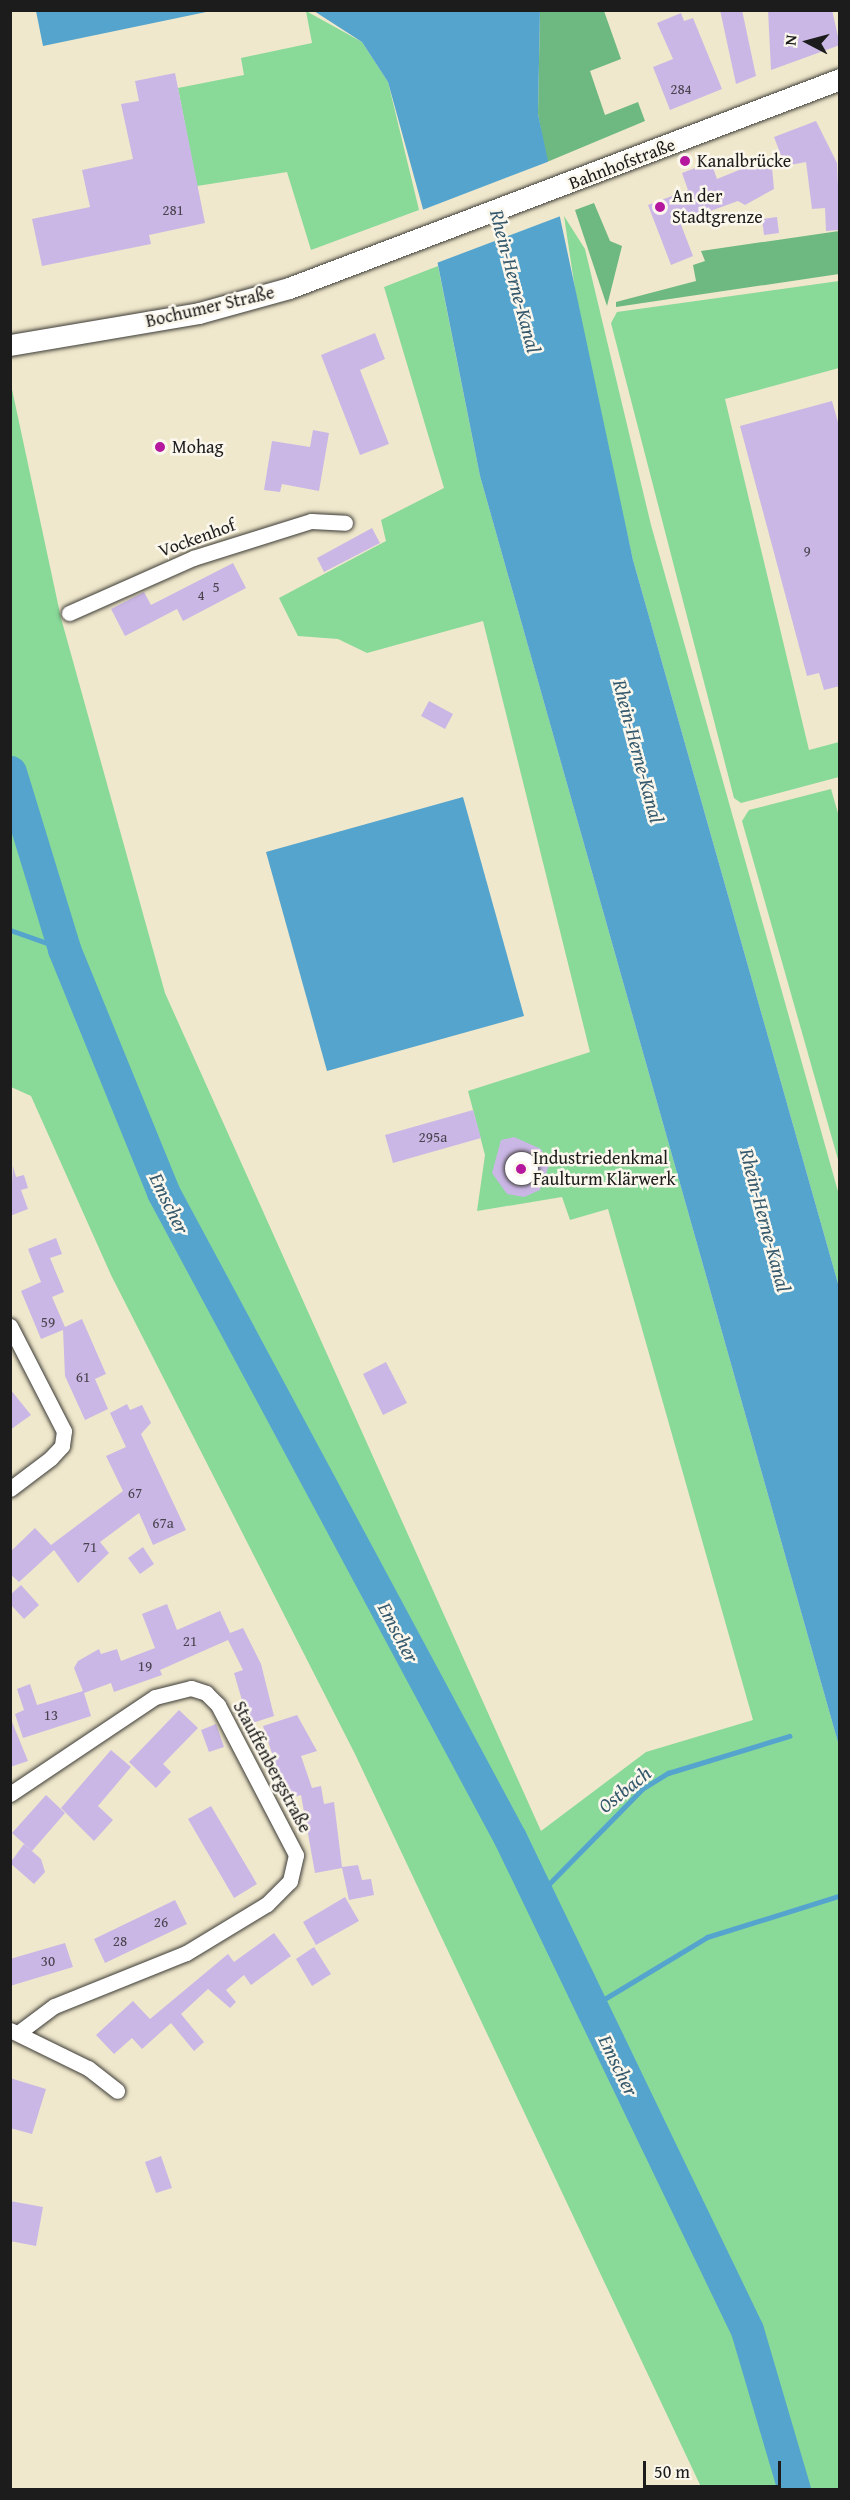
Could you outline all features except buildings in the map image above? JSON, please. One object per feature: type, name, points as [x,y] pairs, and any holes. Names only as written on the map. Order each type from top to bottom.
[{"type":"main road","name":"Bahnhofstraße","points":[[404,245],[566,186],[840,79]]},
{"type":"main road","name":"Bochumer Straße","points":[[11,344],[199,313],[289,288],[404,245]]},
{"type":"street","name":"Vockenhof","points":[[69,613],[193,558],[310,521],[345,524]]},
{"type":"street","points":[[10,1326],[64,1431],[57,1452],[10,1490]]},
{"type":"street","name":"Stauffenbergstraße","points":[[10,1794],[155,1697],[191,1688],[206,1693],[218,1705],[296,1855],[290,1881],[267,1904],[186,1953],[54,2006],[14,2031]]},
{"type":"street","points":[[14,2031],[88,2068],[117,2091]]},
{"type":"green space","points":[[306,11],[362,42],[388,82],[419,210],[311,250],[287,172],[197,186],[178,88],[244,75],[241,58],[312,43]]},
{"type":"green space","points":[[540,11],[604,11],[621,59],[590,71],[605,115],[638,102],[645,121],[547,162],[538,114]]},
{"type":"green space","points":[[594,203],[610,241],[622,246],[607,306],[575,210]]},
{"type":"green space","points":[[564,216],[585,249],[651,525],[839,1195],[839,1287],[633,560],[581,329]]},
{"type":"green space","points":[[839,231],[839,274],[616,307],[616,302],[696,281],[693,265],[705,261],[701,251]]},
{"type":"green space","points":[[438,266],[480,476],[839,1746],[839,2489],[702,2489],[355,1754],[111,1275],[31,1096],[11,1087],[10,380],[61,618],[165,993],[541,1831],[646,1752],[753,1720],[608,1209],[570,1220],[562,1197],[477,1211],[485,1155],[468,1091],[590,1052],[483,621],[367,653],[338,639],[298,636],[279,598],[386,541],[381,520],[444,488],[384,287]]},
{"type":"green space","points":[[839,281],[839,368],[725,399],[809,750],[839,742],[839,777],[741,803],[734,798],[611,323],[617,312]]},
{"type":"green space","points":[[831,789],[840,820],[839,1163],[742,821],[749,810]]},
{"type":"water","points":[[36,11],[211,11],[43,46]]},
{"type":"water","name":"Rhein-Herne-Kanal","points":[[314,11],[540,11],[538,114],[633,560],[839,1287],[839,1746],[480,476],[437,260],[388,82],[362,42]]},
{"type":"water","points":[[463,797],[524,1016],[327,1071],[266,852]]},
{"type":"pier","points":[[550,161],[566,214],[434,264],[417,212]]},
{"type":"waterway","name":"Emscher","points":[[10,772],[64,949],[163,1192],[510,1838],[747,2330],[794,2490]]},
{"type":"waterway","points":[[10,930],[64,949]]},
{"type":"waterway","name":"Ostbach","points":[[537,1896],[642,1789],[668,1773],[789,1736]]},
{"type":"waterway","name":"Ostbach","points":[[591,2007],[707,1937],[839,1896]]},
{"type":"place","name":"Kanalbrücke","points":[[685,161]]},
{"type":"place","name":"An der Stadtgrenze","points":[[660,207]]},
{"type":"place","name":"Mohag","points":[[160,447]]},
{"type":"place","name":"Industriedenkmal Faulturm Klärwerk","points":[[521,1169]]}]
